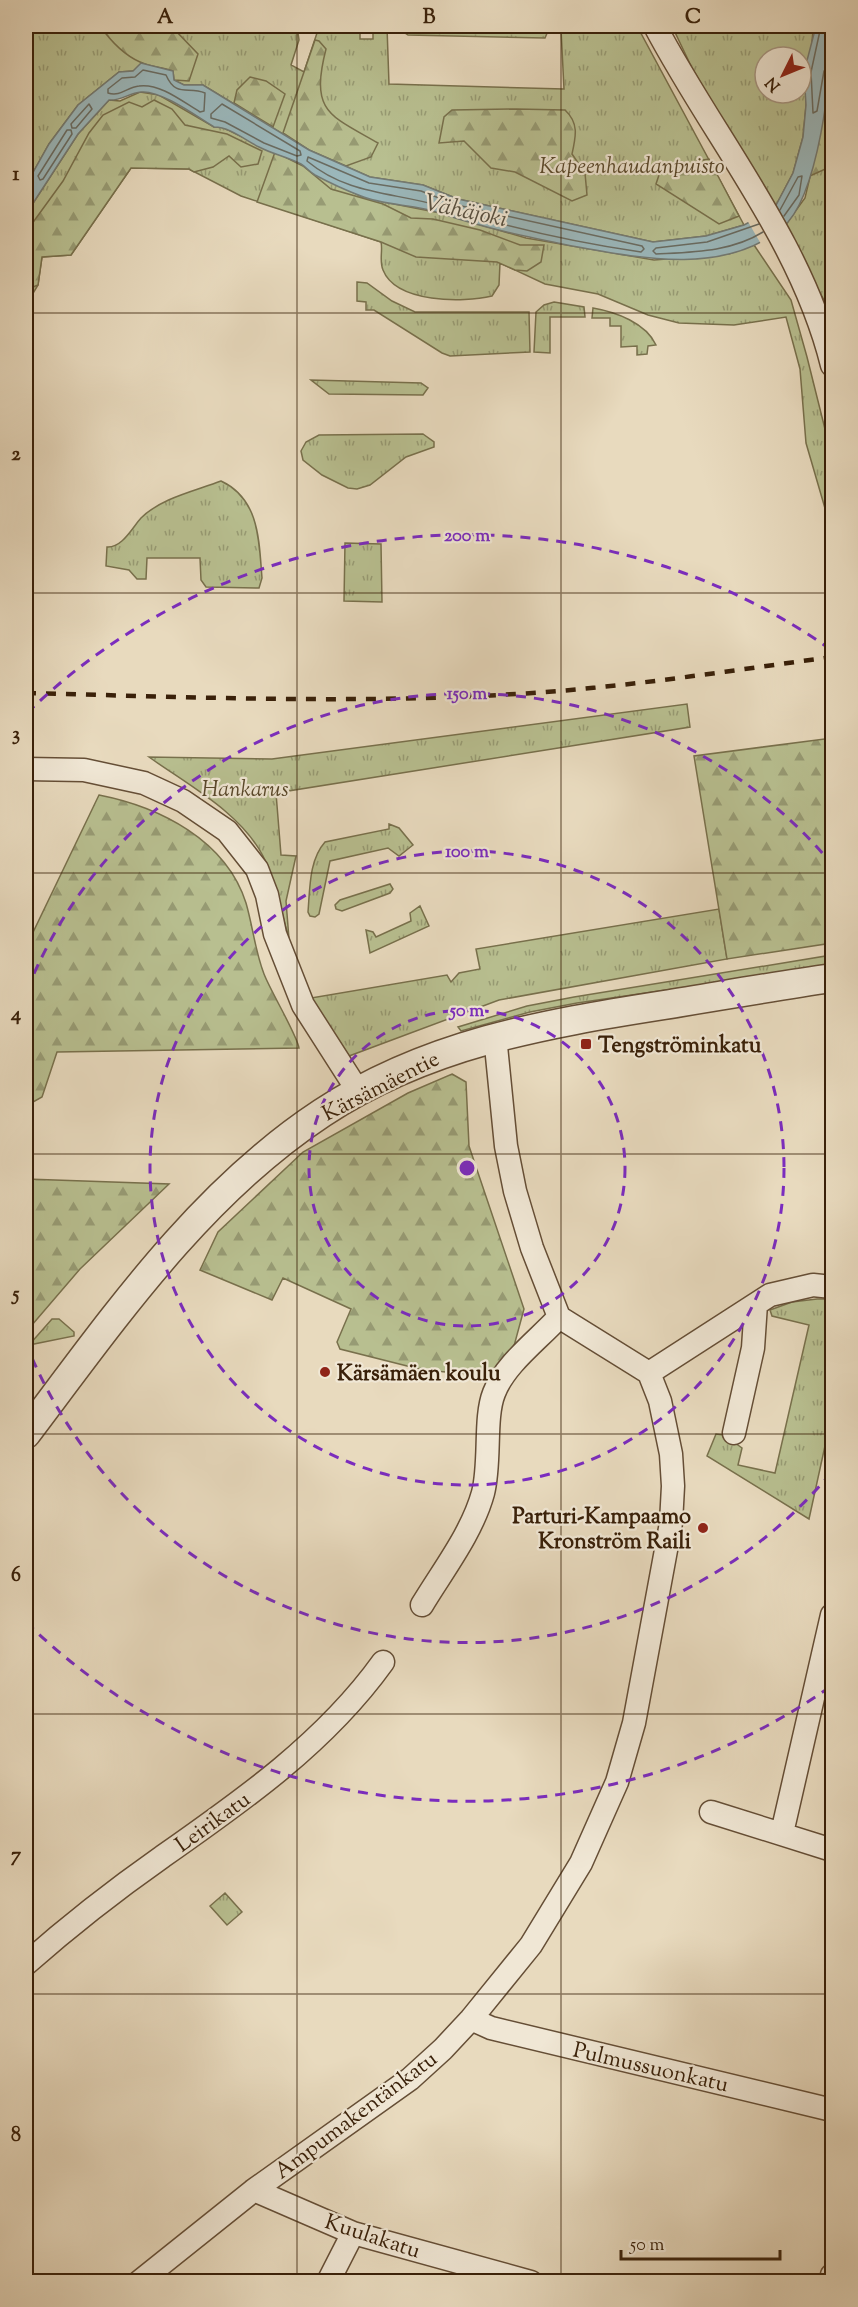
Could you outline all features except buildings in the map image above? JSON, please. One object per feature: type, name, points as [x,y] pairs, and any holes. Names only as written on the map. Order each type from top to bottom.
[{"type":"street","points":[[655,26],[739,164],[803,282],[814,305],[832,365]]},
{"type":"street","points":[[26,769],[84,770],[144,783],[183,801],[227,831],[257,868],[267,895],[275,934],[303,1005],[358,1091]]},
{"type":"street","name":"Kärsämäentie","points":[[26,1434],[129,1298],[202,1216],[253,1167],[292,1135],[358,1091],[418,1062],[495,1036],[584,1018],[832,978]]},
{"type":"street","points":[[495,1036],[506,1146],[515,1191],[532,1248],[559,1317],[649,1373],[771,1295],[813,1285],[832,1287]]},
{"type":"street","points":[[734,1433],[753,1348],[756,1304]]},
{"type":"street","points":[[422,1605],[470,1525],[483,1494],[489,1461],[490,1408],[502,1377],[559,1317]]},
{"type":"street","name":"Ampumakentänkatu","points":[[139,2282],[254,2190],[410,2079],[471,2019],[531,1946],[581,1863],[617,1782],[634,1723],[671,1523],[673,1486],[666,1426],[649,1373]]},
{"type":"street","points":[[782,1833],[832,1615]]},
{"type":"street","name":"Leirikatu","points":[[26,1964],[115,1892],[227,1813],[273,1775],[337,1716],[365,1686],[383,1662]]},
{"type":"street","points":[[711,1812],[832,1850]]},
{"type":"street","name":"Pulmussuonkatu","points":[[471,2019],[491,2028],[832,2110]]},
{"type":"street","name":"Kuulakatu","points":[[254,2190],[353,2232],[531,2282]]},
{"type":"street","points":[[328,2282],[353,2232]]},
{"type":"street","points":[[831,2282],[832,2275]]},
{"type":"green space","name":"Kapeenhaudanpuisto","points":[[26,26],[297,26],[299,40],[291,65],[304,72],[317,33],[315,26],[387,27],[389,84],[564,89],[561,29],[577,28],[577,26],[637,26],[744,225],[706,236],[653,242],[458,199],[423,185],[370,177],[309,150],[203,85],[184,85],[174,80],[133,71],[119,72],[78,105],[49,144],[26,185]],"holes":[[[360,29],[373,29],[373,39],[360,39]]]},
{"type":"green space","points":[[100,26],[168,26],[173,28],[198,54],[189,81],[174,80],[173,71],[134,59],[118,47]]},
{"type":"green space","points":[[672,26],[816,26],[813,31],[812,45],[753,45],[753,105],[806,105],[803,137],[793,173],[774,209],[692,68]]},
{"type":"green space","points":[[403,27],[544,27],[548,31],[545,38],[408,35],[402,31]]},
{"type":"green space","points":[[315,40],[326,49],[320,86],[328,109],[336,118],[378,143],[371,157],[346,166],[309,150],[283,133]]},
{"type":"green space","points":[[832,56],[832,314],[783,228],[805,198],[817,147]]},
{"type":"green space","points":[[832,56],[832,166],[810,176]]},
{"type":"green space","points":[[250,77],[266,81],[285,94],[273,127],[234,103],[237,90]]},
{"type":"green space","points":[[140,92],[159,95],[214,127],[222,127],[364,198],[440,213],[526,238],[654,260],[729,254],[754,245],[791,300],[832,457],[832,521],[829,522],[806,443],[800,369],[786,317],[734,325],[679,323],[648,315],[598,294],[545,284],[500,263],[499,285],[492,296],[448,300],[416,295],[401,289],[390,281],[381,263],[381,242],[241,196],[189,169],[131,168],[71,255],[42,257],[38,285],[26,305],[26,214],[78,134],[109,100],[120,101]]},
{"type":"green space","points":[[154,100],[172,109],[185,125],[227,134],[262,151],[258,164],[241,167],[229,156],[213,167],[194,172],[189,169],[131,168],[71,255],[42,257],[38,285],[26,290],[26,232],[63,181],[89,133],[103,115],[129,102],[142,107]]},
{"type":"green space","points":[[452,110],[565,110],[573,120],[575,141],[572,154],[585,173],[587,195],[572,201],[515,172],[491,168],[464,141],[439,143],[444,117]]},
{"type":"green space","points":[[275,152],[303,166],[331,189],[383,204],[411,218],[433,219],[480,230],[520,245],[544,245],[541,262],[527,271],[515,270],[497,262],[416,257],[381,242],[257,202]]},
{"type":"green space","points":[[709,159],[739,216],[719,224],[656,184],[661,169],[686,168],[697,161]]},
{"type":"green space","points":[[357,282],[367,283],[392,301],[415,312],[529,312],[530,352],[450,356],[442,353],[374,310],[366,310],[366,302],[357,301]]},
{"type":"green space","points":[[554,302],[584,307],[585,317],[550,317],[550,353],[534,352],[536,312],[544,305]]},
{"type":"green space","points":[[593,308],[611,312],[638,325],[645,330],[656,345],[648,346],[647,354],[637,355],[637,346],[621,347],[621,326],[610,326],[610,318],[592,318]]},
{"type":"green space","points":[[311,380],[421,383],[428,388],[423,395],[329,394]]},
{"type":"green space","points":[[423,434],[434,442],[434,447],[406,457],[370,485],[357,489],[348,488],[322,475],[303,460],[301,451],[306,442],[319,435]]},
{"type":"green space","points":[[221,481],[234,489],[243,499],[255,523],[262,578],[259,588],[206,587],[201,580],[200,558],[147,558],[146,579],[137,579],[129,570],[106,566],[107,547],[122,541],[149,511],[168,500]]},
{"type":"green space","points":[[345,543],[381,544],[382,602],[344,601]]},
{"type":"green space","name":"Hankarus","points":[[687,704],[690,727],[276,793],[281,855],[296,856],[286,901],[289,939],[271,876],[253,840],[212,800],[149,757],[272,759]]},
{"type":"green space","points":[[832,738],[832,943],[727,959],[694,756]]},
{"type":"green space","points":[[99,795],[145,808],[167,818],[207,844],[223,861],[246,903],[264,974],[294,1033],[299,1048],[57,1052],[42,1097],[26,1106],[26,947]]},
{"type":"green space","points":[[389,824],[399,828],[413,845],[399,856],[388,848],[330,861],[319,914],[315,917],[310,916],[308,912],[311,875],[316,857],[325,842],[389,829]]},
{"type":"green space","points":[[390,884],[393,889],[390,893],[342,911],[336,909],[335,905],[340,900]]},
{"type":"green space","points":[[420,906],[429,926],[370,953],[366,930],[373,932],[376,937],[411,921],[410,913]]},
{"type":"green space","points":[[719,909],[727,959],[499,1000],[349,1056],[311,998],[447,975],[451,982],[459,973],[480,969],[476,949]]},
{"type":"green space","points":[[832,955],[832,966],[577,1003],[530,1012],[461,1031],[458,1027],[527,1006]]},
{"type":"green space","points":[[452,1074],[466,1082],[469,1146],[524,1309],[514,1346],[492,1376],[423,1370],[340,1349],[337,1342],[351,1309],[283,1278],[272,1300],[200,1270],[218,1232],[303,1152],[408,1093]]},
{"type":"green space","points":[[26,1179],[169,1184],[80,1269],[26,1332]]},
{"type":"green space","points":[[832,1299],[832,1414],[809,1519],[707,1456],[716,1434],[724,1435],[742,1448],[738,1465],[775,1473],[809,1325],[772,1316],[770,1310],[792,1302]]},
{"type":"green space","points":[[52,1319],[59,1319],[74,1332],[74,1336],[29,1345]]},
{"type":"green space","points":[[225,1893],[242,1912],[227,1925],[210,1906]]},
{"type":"water","name":"Vähäjoki","points":[[816,26],[832,26],[826,103],[814,163],[805,190],[795,213],[782,228],[759,243],[734,253],[680,260],[624,255],[522,236],[430,210],[380,202],[326,181],[301,164],[264,149],[232,131],[214,127],[168,99],[149,92],[109,100],[78,134],[26,214],[26,185],[49,144],[78,105],[119,72],[133,71],[141,63],[173,71],[174,80],[184,85],[203,85],[309,150],[370,177],[423,185],[458,199],[653,242],[706,236],[744,225],[774,209],[793,173],[803,137],[806,105],[813,105],[813,45],[811,45]]},
{"type":"pier","points":[[772,207],[784,230],[761,244],[747,220]]},
{"type":"railway","points":[[26,693],[271,699],[455,697],[595,688],[832,657]]},
{"type":"place","name":"Tengströminkatu","points":[[586,1044]]},
{"type":"place","name":"Kärsämäen koulu","points":[[325,1372]]},
{"type":"place","name":"Parturi-Kampaamo Kronström Raili","points":[[703,1528]]}]
